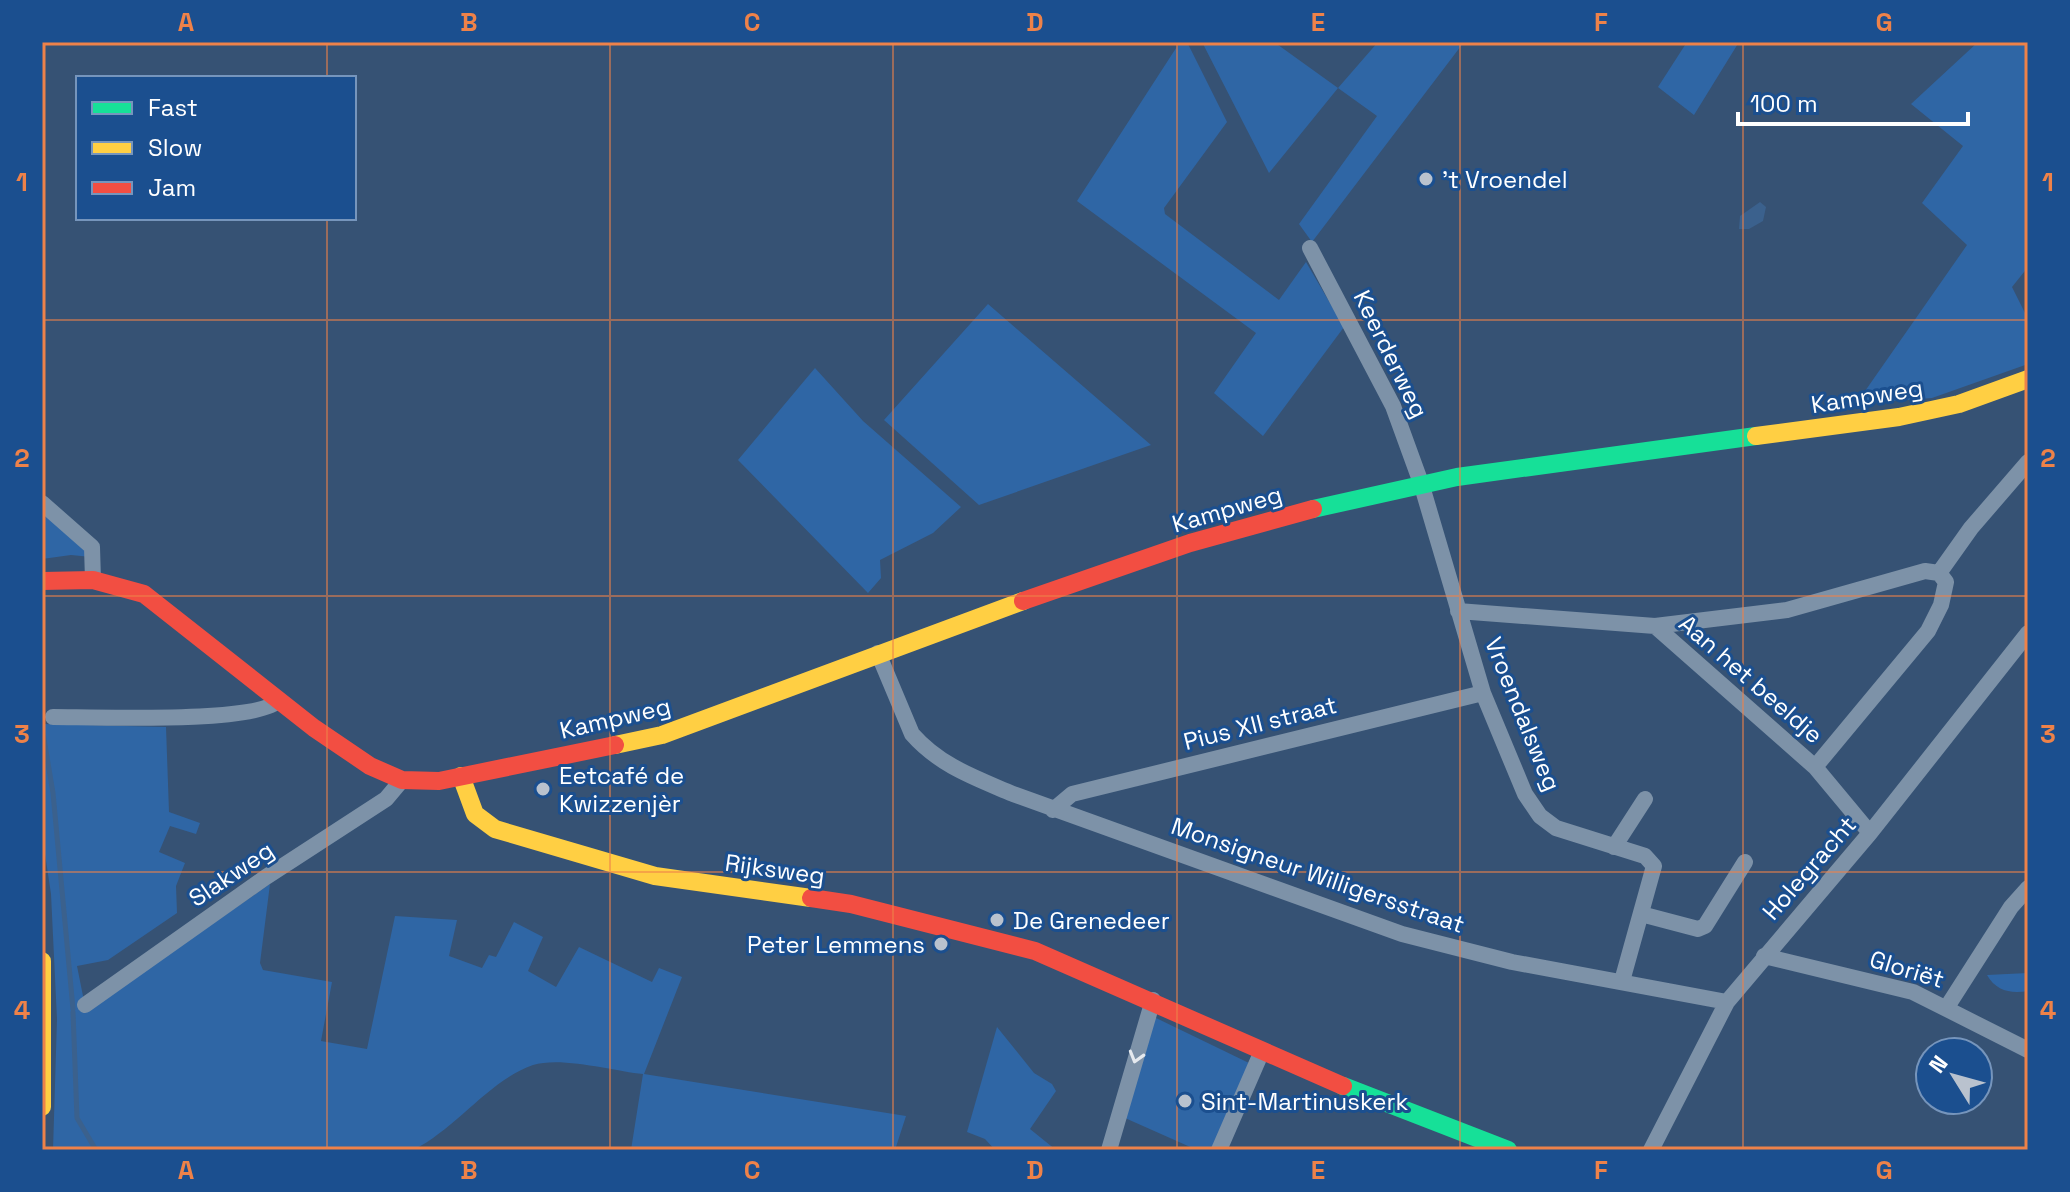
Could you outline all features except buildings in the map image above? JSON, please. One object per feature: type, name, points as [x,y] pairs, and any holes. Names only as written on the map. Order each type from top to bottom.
[{"type":"main road","name":"Kampweg","points":[[461,776],[641,741],[1190,543],[1421,483],[1899,417],[1959,404],[2028,379]]},
{"type":"main road","points":[[48,583],[93,580],[114,583],[153,599],[279,700],[370,766],[402,780],[439,781],[461,776]]},
{"type":"main road","name":"Rijksweg","points":[[461,776],[469,807],[480,821],[578,856],[655,876],[851,904],[1035,951],[1153,1000],[1396,1109],[1508,1150]]},
{"type":"main road","points":[[42,961],[42,1107]]},
{"type":"street","name":"Keerderweg","points":[[1310,248],[1387,391],[1421,483]]},
{"type":"street","points":[[1939,573],[1971,528],[2028,462]]},
{"type":"street","name":"Vroendalsweg","points":[[1421,483],[1483,693],[1525,794],[1540,816],[1556,828],[1645,856],[1654,866],[1622,981]]},
{"type":"street","points":[[42,503],[92,547],[93,580]]},
{"type":"street","name":"Aan het beeldje","points":[[1458,611],[1655,626],[1787,610],[1925,571],[1939,573],[1946,582],[1941,605],[1928,631],[1815,767]]},
{"type":"street","name":"Aan het beeldje","points":[[1655,626],[1815,767],[1870,833]]},
{"type":"street","name":"Holegracht","points":[[1651,1150],[1727,1002],[1870,833],[2028,633]]},
{"type":"street","name":"Monsigneur Willigersstraat","points":[[878,653],[912,734],[952,768],[1053,810],[1311,898],[1402,934],[1512,962],[1727,1002]]},
{"type":"street","name":"Pius XII straat","points":[[1053,810],[1072,794],[1483,693]]},
{"type":"street","points":[[53,717],[236,715],[271,708],[279,700]]},
{"type":"street","name":"Slakweg","points":[[85,1005],[266,877],[386,799],[402,780]]},
{"type":"street","points":[[1614,847],[1645,799]]},
{"type":"street","points":[[1641,914],[1698,929],[1705,926],[1745,862]]},
{"type":"street","points":[[1947,1007],[2011,907],[2028,888]]},
{"type":"street","name":"Gloriët","points":[[1764,956],[1913,992],[2028,1050]]},
{"type":"street","points":[[1109,1150],[1153,1000]]},
{"type":"street","points":[[1219,1150],[1262,1051]]},
{"type":"shaded area","points":[[1180,42],[1187,42],[1227,122],[1164,208],[1165,214],[1279,300],[1306,262],[1344,327],[1263,436],[1214,393],[1256,333],[1077,201]]},
{"type":"shaded area","points":[[1202,42],[1274,42],[1338,88],[1269,173]]},
{"type":"shaded area","points":[[1378,42],[1464,42],[1312,242],[1299,224],[1377,116],[1338,88]]},
{"type":"shaded area","points":[[1687,42],[1739,42],[1694,115],[1658,87]]},
{"type":"shaded area","points":[[1978,42],[2028,42],[2028,267],[2012,287],[2028,319],[2028,364],[1932,398],[1856,404],[1967,245],[1922,203],[1963,146],[1911,104]]},
{"type":"shaded area","points":[[1760,202],[1766,207],[1763,221],[1749,229],[1739,229],[1740,216]]},
{"type":"shaded area","points":[[988,304],[1151,445],[979,505],[884,420]]},
{"type":"shaded area","points":[[815,368],[863,421],[961,507],[933,533],[880,560],[881,578],[868,593],[738,460]]},
{"type":"shaded area","points":[[42,509],[91,557],[71,555],[42,559]]},
{"type":"shaded area","points":[[42,720],[43,724],[166,727],[169,812],[200,823],[196,834],[170,826],[159,852],[185,863],[176,886],[177,913],[108,960],[77,966],[86,1011],[270,884],[260,963],[263,970],[332,982],[321,1041],[367,1049],[395,916],[457,920],[449,956],[482,968],[489,955],[496,957],[514,922],[543,937],[528,971],[556,987],[579,947],[652,982],[659,968],[682,977],[644,1074],[906,1116],[895,1150],[631,1150],[643,1074],[558,1062],[533,1065],[517,1072],[444,1130],[413,1150],[53,1150],[57,1019],[51,894],[42,834]]},
{"type":"shaded area","points":[[2028,973],[2028,991],[2022,992],[1999,988],[1987,975]]},
{"type":"shaded area","points":[[1154,1017],[1249,1063],[1213,1150],[1197,1150],[1125,1118]]},
{"type":"shaded area","points":[[997,1027],[1034,1073],[1052,1084],[1056,1091],[1030,1129],[1056,1150],[995,1150],[985,1139],[967,1132]]},
{"type":"waterway","points":[[42,727],[53,793],[73,1009]]},
{"type":"waterway","points":[[73,1012],[77,1118],[96,1150]]},
{"type":"traffic: fast","points":[[1313,509],[1457,477],[1756,436]]},
{"type":"traffic: fast","points":[[1343,1086],[1508,1150]]},
{"type":"traffic: slow","points":[[1756,436],[1899,417],[1959,404],[2028,379]]},
{"type":"traffic: slow","points":[[615,745],[662,735],[1023,601]]},
{"type":"traffic: slow","points":[[461,776],[475,814],[495,829],[655,876],[811,898]]},
{"type":"traffic: slow","points":[[42,961],[42,1107]]},
{"type":"traffic: jam","points":[[1023,601],[1190,543],[1313,509]]},
{"type":"traffic: jam","points":[[42,581],[93,580],[144,594],[314,728],[370,766],[402,780],[439,781],[615,745]]},
{"type":"traffic: jam","points":[[811,898],[851,904],[1035,951],[1343,1086]]},
{"type":"place","name":"'t Vroendel","points":[[1426,179]]},
{"type":"place","name":"Eetcafé de Kwizzenjèr","points":[[543,789]]},
{"type":"place","name":"De Grenedeer","points":[[997,920]]},
{"type":"place","name":"Peter Lemmens","points":[[941,944]]},
{"type":"place","name":"Sint-Martinuskerk","points":[[1185,1101]]}]
